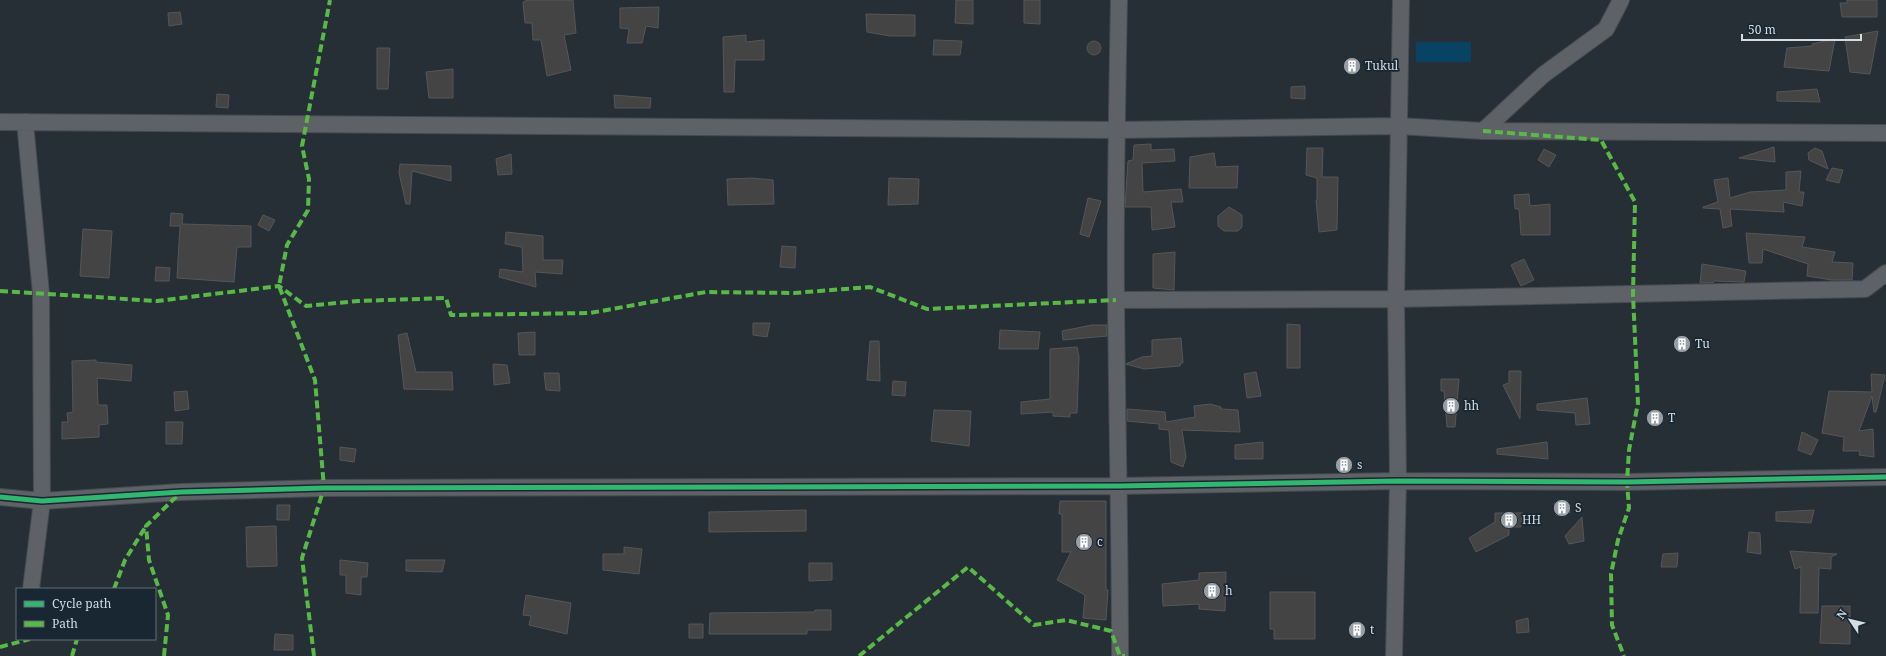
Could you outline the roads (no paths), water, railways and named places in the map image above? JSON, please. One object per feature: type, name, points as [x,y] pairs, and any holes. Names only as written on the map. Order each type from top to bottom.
[{"type":"street","points":[[1119,0],[1116,130],[1116,300],[1120,486],[1120,656]]},
{"type":"street","points":[[1394,656],[1398,481],[1396,298],[1401,0]]},
{"type":"street","points":[[1483,131],[1543,75],[1606,29],[1621,0]]},
{"type":"street","points":[[0,122],[1116,130],[1399,126],[1483,131],[1886,133]]},
{"type":"street","points":[[25,122],[41,294],[42,501],[31,588]]},
{"type":"street","points":[[1116,300],[1396,298],[1864,289],[1886,273]]},
{"type":"street","points":[[0,497],[42,501],[181,492],[324,488],[1120,486],[1398,481],[1627,482],[1886,477]]},
{"type":"place","name":"Tukul","points":[[1352,66]]},
{"type":"place","name":"Tu","points":[[1682,344]]},
{"type":"place","name":"hh","points":[[1451,406]]},
{"type":"place","name":"T","points":[[1655,418]]},
{"type":"place","name":"s","points":[[1344,465]]},
{"type":"place","name":"S","points":[[1562,508]]},
{"type":"place","name":"HH","points":[[1509,520]]},
{"type":"place","name":"c","points":[[1084,542]]},
{"type":"place","name":"h","points":[[1212,591]]},
{"type":"place","name":"t","points":[[1357,630]]}]
